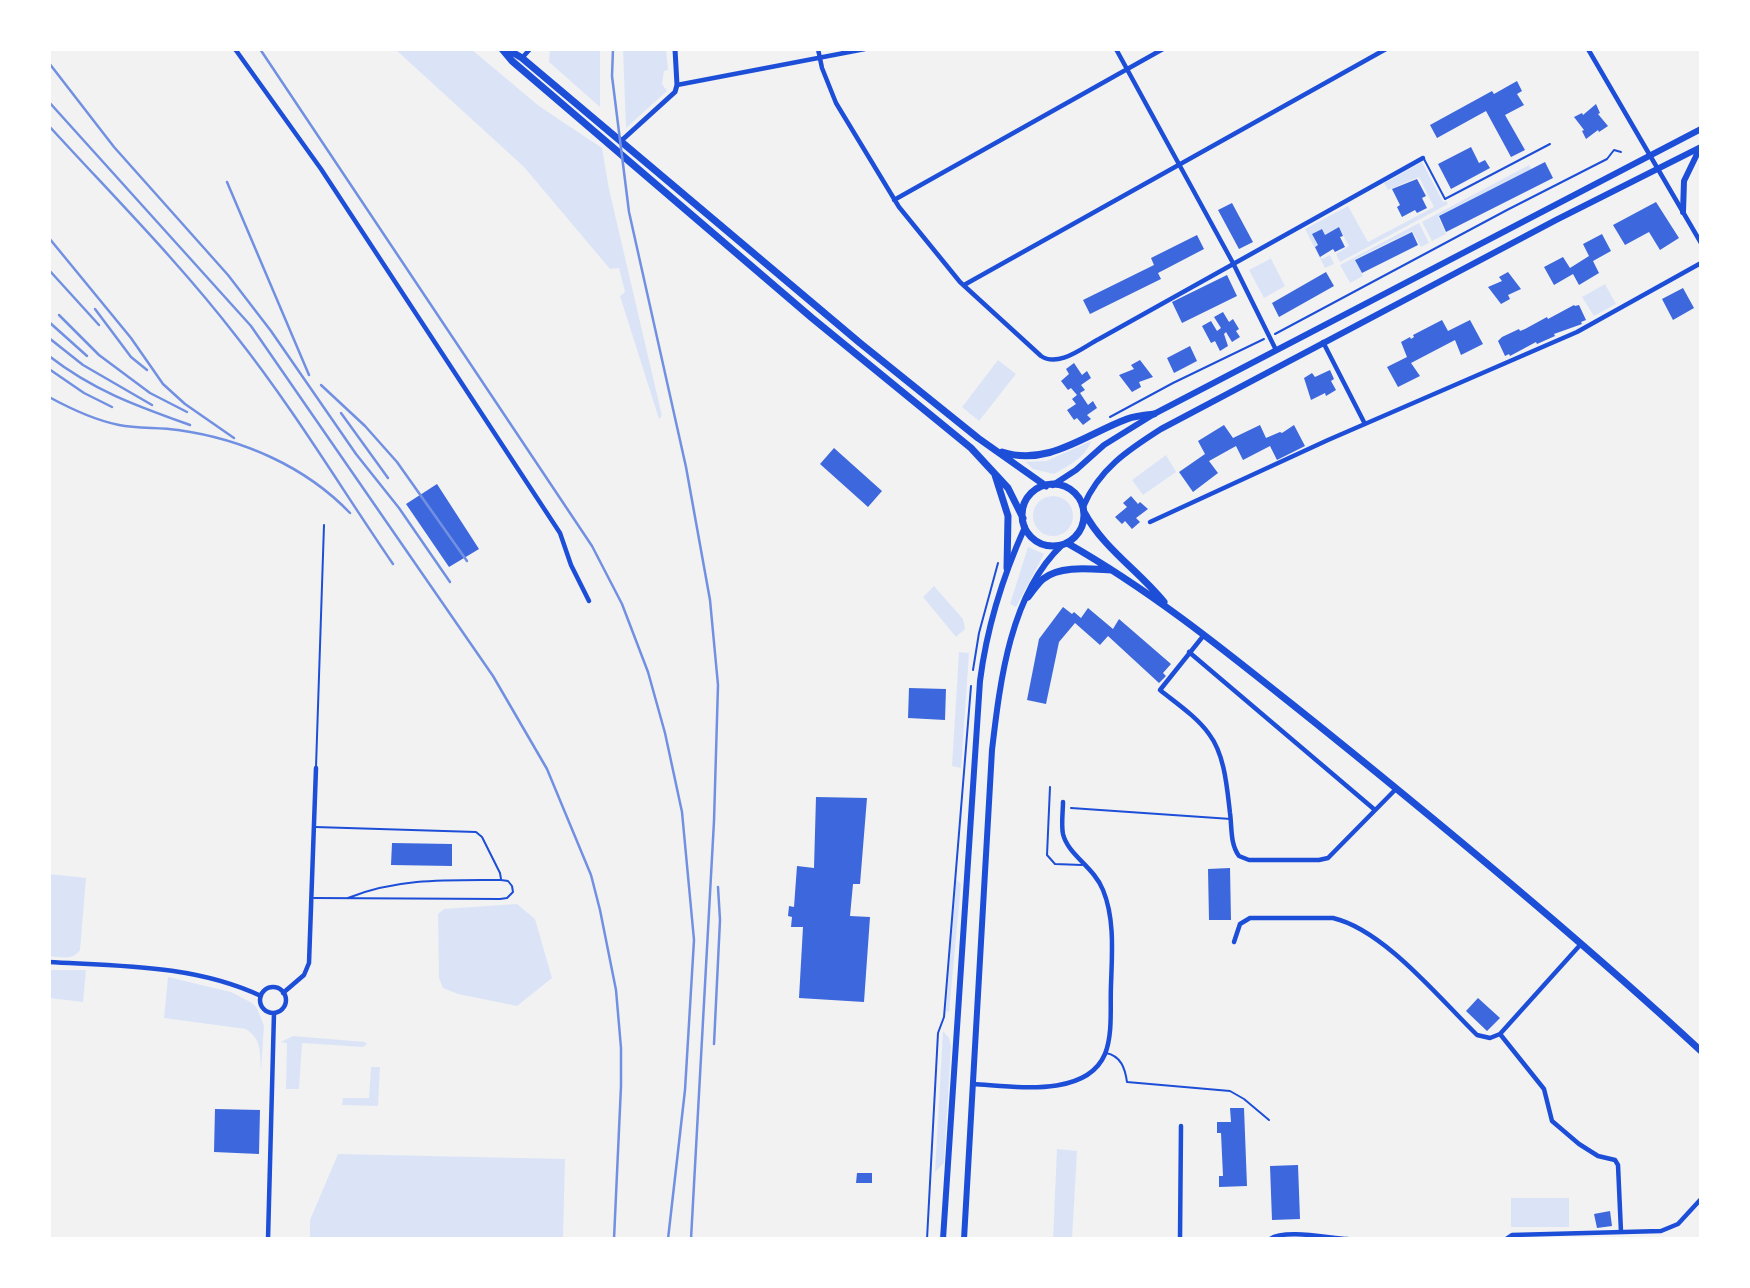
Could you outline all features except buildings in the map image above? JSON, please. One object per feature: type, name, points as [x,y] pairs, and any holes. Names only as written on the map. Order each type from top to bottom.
[{"type":"main road","points":[[505,49],[522,58],[860,343],[989,446],[1050,485],[1072,491],[1091,526],[1107,545],[1145,579],[1167,605],[1397,788],[1581,944],[1701,1051]]},
{"type":"main road","points":[[505,49],[512,61],[811,318],[971,448],[1008,488],[1031,536],[1042,544],[1065,544],[1167,605]]},
{"type":"main road","points":[[1023,518],[1026,501],[1031,494],[1076,470],[1110,440],[1154,414],[1701,129]]},
{"type":"main road","points":[[964,1239],[992,750],[997,709],[1011,638],[1028,597],[1041,568],[1079,532],[1088,494],[1109,466],[1126,451],[1161,429],[1323,342],[1701,147]]},
{"type":"main road","points":[[1683,212],[1684,181],[1701,147]]},
{"type":"main road","points":[[989,446],[1012,455],[1035,456],[1054,452],[1130,418],[1154,414]]},
{"type":"main road","points":[[994,471],[1008,516],[1007,568]]},
{"type":"main road","points":[[943,1239],[980,681],[985,640],[1007,568],[1025,527]]},
{"type":"main road","points":[[1028,597],[1045,578],[1056,573],[1084,569],[1111,570]]},
{"type":"street","points":[[236,49],[321,169],[560,533],[571,565],[589,601]]},
{"type":"street","points":[[522,58],[530,49]]},
{"type":"street","points":[[621,141],[675,92],[675,49]]},
{"type":"street","points":[[818,49],[836,103],[894,200],[964,285],[1041,356],[1051,361],[1099,339],[1423,158]]},
{"type":"street","points":[[677,85],[864,49]]},
{"type":"street","points":[[1116,49],[1233,263],[1276,350]]},
{"type":"street","points":[[894,200],[1163,49]]},
{"type":"street","points":[[964,285],[1386,49]]},
{"type":"street","points":[[1588,49],[1701,243]]},
{"type":"street","points":[[1150,522],[1365,424],[1577,332],[1701,263]]},
{"type":"street","points":[[1323,342],[1365,424]]},
{"type":"street","points":[[1204,635],[1160,690],[1202,725],[1213,740],[1221,760],[1236,851],[1244,859],[1328,858],[1397,788]]},
{"type":"street","points":[[1189,652],[1376,810]]},
{"type":"street","points":[[283,992],[304,975],[309,963],[316,768]]},
{"type":"street","points":[[972,1084],[1063,1085],[1081,1080],[1091,1073],[1100,1065],[1106,1053],[1109,1029],[1110,919],[1104,891],[1088,866],[1070,848],[1063,836],[1063,802]]},
{"type":"street","points":[[1234,942],[1240,924],[1250,918],[1332,918],[1354,925],[1371,935],[1415,974],[1478,1035],[1490,1038],[1500,1034],[1581,944]]},
{"type":"street","points":[[49,962],[167,968],[232,985],[261,996]]},
{"type":"street","points":[[272,987],[283,992],[285,1004],[281,1010],[274,1013],[263,1008],[261,996],[266,989],[272,987]]},
{"type":"street","points":[[268,1239],[274,1013]]},
{"type":"street","points":[[1500,1034],[1544,1089],[1552,1121],[1598,1156],[1615,1160],[1618,1165],[1620,1233]]},
{"type":"street","points":[[1180,1239],[1181,1126]]},
{"type":"street","points":[[1506,1239],[1512,1235],[1671,1229],[1701,1199]]},
{"type":"street","points":[[1270,1239],[1275,1236],[1307,1234],[1348,1239]]},
{"type":"lane","points":[[1423,158],[1445,199],[1550,144]]},
{"type":"lane","points":[[316,768],[324,525]]},
{"type":"lane","points":[[1050,787],[1047,855],[1055,864],[1088,866]]},
{"type":"lane","points":[[1071,807],[1231,819]]},
{"type":"lane","points":[[314,827],[476,832],[482,838],[501,880]]},
{"type":"lane","points":[[312,898],[500,899],[507,898],[513,892],[508,881],[501,880],[421,880],[391,884],[348,898]]},
{"type":"lane","points":[[1106,1053],[1116,1055],[1126,1073],[1127,1082],[1230,1091],[1269,1120]]},
{"type":"path","points":[[1105,420],[1607,159],[1614,150],[1621,152]]},
{"type":"path","points":[[927,1239],[938,1033],[944,1017],[969,705]]},
{"type":"shaded area","points":[[395,49],[471,49],[539,106],[602,148],[609,189],[662,416],[659,419],[620,296],[625,292],[619,268],[610,269],[524,167]]},
{"type":"shaded area","points":[[550,49],[600,49],[600,107],[549,62]]},
{"type":"shaded area","points":[[623,49],[666,49],[668,70],[664,71],[662,84],[667,91],[626,128]]},
{"type":"shaded area","points":[[1422,162],[1443,202],[1448,204],[1340,262],[1336,254],[1349,246],[1339,228],[1325,235],[1322,229],[1313,234],[1318,245],[1315,247],[1322,259],[1330,255],[1334,264],[1325,268],[1305,229],[1348,206],[1368,242],[1434,207],[1419,177],[1388,190],[1384,183]]},
{"type":"shaded area","points":[[1529,165],[1531,169],[1438,216],[1446,234],[1432,241],[1422,222]]},
{"type":"shaded area","points":[[1419,223],[1429,243],[1421,247],[1412,231],[1355,259],[1363,276],[1350,283],[1340,265]]},
{"type":"shaded area","points":[[1269,255],[1285,286],[1264,298],[1249,270],[1270,259]]},
{"type":"shaded area","points":[[1605,284],[1616,304],[1594,316],[1582,297]]},
{"type":"shaded area","points":[[998,360],[1016,374],[979,421],[962,407]]},
{"type":"shaded area","points":[[1091,441],[1081,456],[1054,474],[1033,469],[1026,462],[1046,461]]},
{"type":"shaded area","points":[[1166,455],[1176,472],[1143,495],[1132,480]]},
{"type":"shaded area","points":[[1053,496],[1061,497],[1067,502],[1072,508],[1072,524],[1067,530],[1061,535],[1053,536],[1045,535],[1039,530],[1034,524],[1033,516],[1034,508],[1039,502],[1045,497]]},
{"type":"shaded area","points":[[1028,547],[1044,554],[1016,607],[1010,604]]},
{"type":"shaded area","points":[[934,586],[963,619],[965,629],[956,637],[923,597]]},
{"type":"shaded area","points":[[959,652],[969,653],[961,768],[952,766]]},
{"type":"shaded area","points":[[49,874],[86,878],[80,950],[70,957],[49,956]]},
{"type":"shaded area","points":[[956,879],[961,884],[949,1012],[946,1011]]},
{"type":"shaded area","points":[[517,904],[535,919],[552,978],[517,1006],[458,994],[443,988],[439,978],[438,914],[444,909]]},
{"type":"shaded area","points":[[49,970],[86,970],[83,1002],[49,998]]},
{"type":"shaded area","points":[[168,977],[231,992],[257,1008],[264,1026],[261,1071],[258,1042],[246,1029],[164,1018]]},
{"type":"shaded area","points":[[943,1031],[951,1046],[944,1163],[935,1172]]},
{"type":"shaded area","points":[[293,1036],[367,1044],[363,1047],[302,1043],[299,1089],[286,1089],[287,1043],[281,1042]]},
{"type":"shaded area","points":[[371,1067],[380,1067],[378,1106],[342,1105],[343,1098],[369,1098]]},
{"type":"shaded area","points":[[1057,1149],[1077,1151],[1072,1239],[1053,1239]]},
{"type":"shaded area","points":[[338,1154],[565,1159],[563,1239],[310,1239],[310,1220]]},
{"type":"shaded area","points":[[1511,1198],[1569,1198],[1569,1227],[1511,1227]]},
{"type":"railway","points":[[260,49],[592,546],[622,604],[648,672],[665,733],[682,812],[694,940],[685,1090],[668,1239]]},
{"type":"railway","points":[[613,49],[612,76],[629,212],[686,467],[710,600],[718,685],[714,821],[691,1239]]},
{"type":"railway","points":[[49,63],[114,147],[228,275],[450,582]]},
{"type":"railway","points":[[49,102],[251,326],[493,676],[547,769],[591,875],[616,990],[621,1086],[614,1239]]},
{"type":"railway","points":[[49,126],[168,255],[236,336],[297,420],[393,564]]},
{"type":"railway","points":[[227,182],[309,375]]},
{"type":"railway","points":[[49,238],[131,338],[163,384],[185,404],[234,438]]},
{"type":"railway","points":[[49,270],[99,325]]},
{"type":"railway","points":[[95,309],[131,357],[147,370]]},
{"type":"railway","points":[[59,315],[99,355],[150,393],[187,412]]},
{"type":"railway","points":[[49,322],[87,356]]},
{"type":"railway","points":[[49,338],[83,365],[152,405]]},
{"type":"railway","points":[[49,356],[99,388],[190,425]]},
{"type":"railway","points":[[49,369],[84,393],[112,407]]},
{"type":"railway","points":[[321,385],[365,426],[397,462],[467,561]]},
{"type":"railway","points":[[49,397],[83,414],[110,423],[202,434],[249,448],[293,468],[313,481],[350,513]]},
{"type":"railway","points":[[341,413],[388,478]]},
{"type":"railway","points":[[714,1044],[720,920],[718,887]]}]
